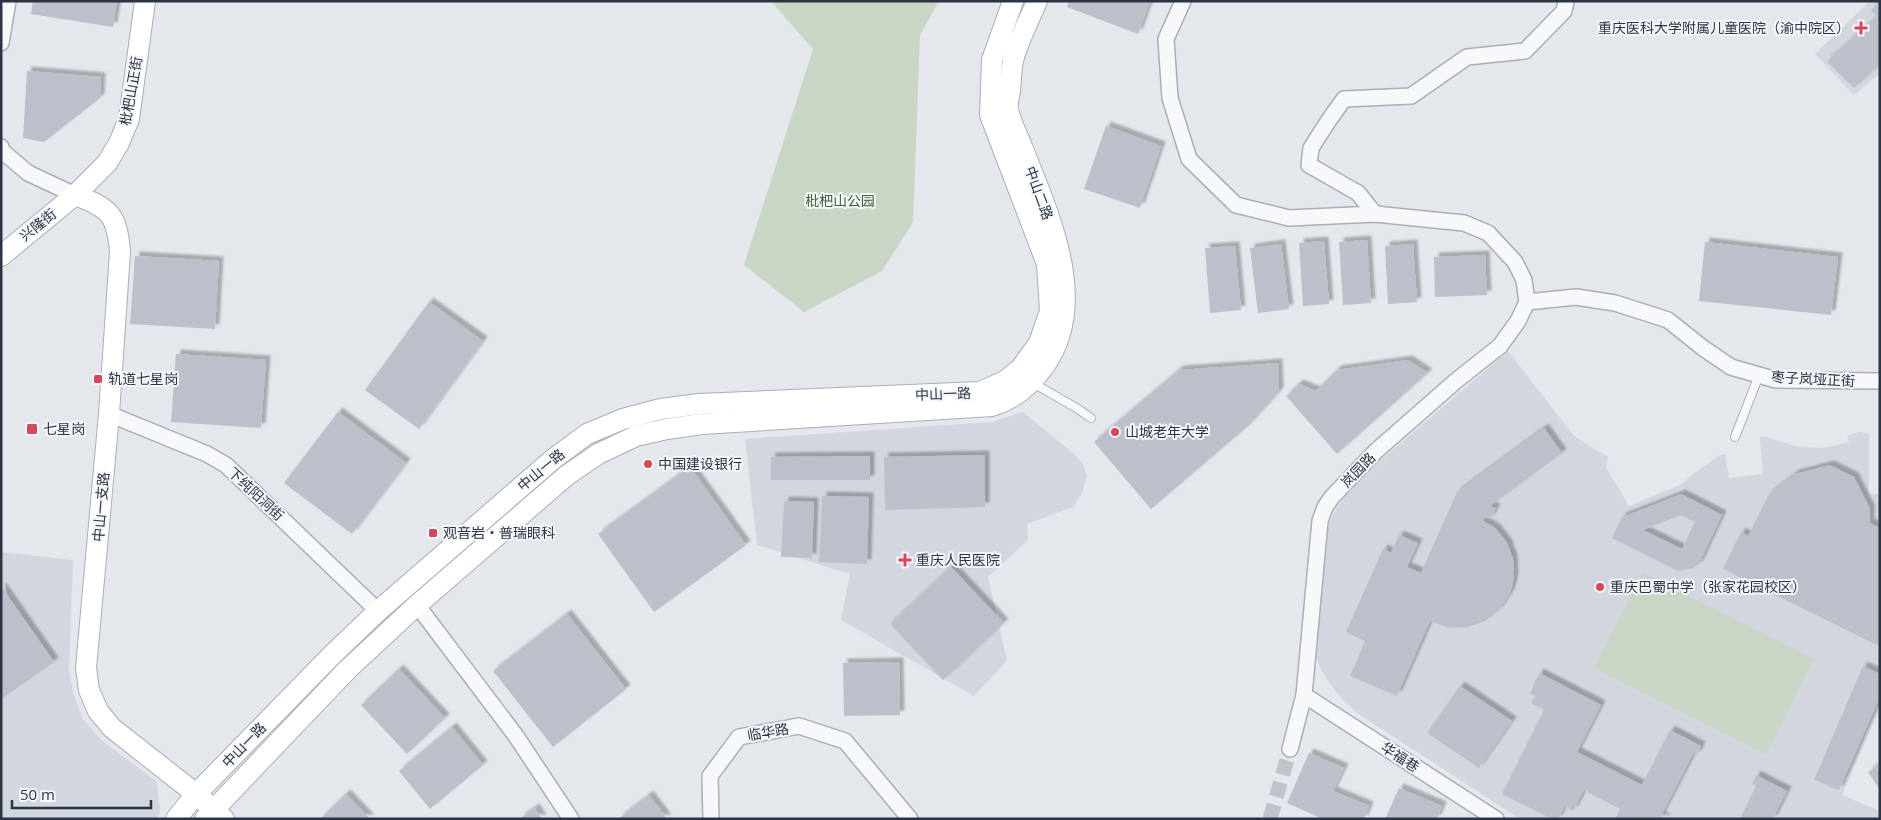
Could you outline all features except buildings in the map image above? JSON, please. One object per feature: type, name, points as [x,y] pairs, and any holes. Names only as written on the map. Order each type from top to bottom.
[{"type":"main road","name":"枇杷山正街","points":[[75,195],[106,163],[119,143],[129,118],[145,1]]},
{"type":"main road","name":"中山二路","points":[[1013,1],[992,60],[990,115],[1047,264],[1050,311],[1026,375]]},
{"type":"main road","name":"中山二路","points":[[1026,375],[1049,359],[1057,344],[1062,328],[1065,294],[1065,278],[1046,208],[1008,108],[1013,59],[1037,1]]},
{"type":"main road","name":"兴隆街","points":[[1,256],[75,195]]},
{"type":"main road","name":"中山一支路","points":[[75,195],[99,204],[112,217],[118,234],[120,252],[109,414],[86,668],[89,690],[98,711],[112,728],[196,794],[214,816]]},
{"type":"main road","name":"中山一路","points":[[214,816],[348,669],[417,605],[566,476],[598,454],[636,436],[702,424],[992,406],[1014,396],[1026,375]]},
{"type":"main road","name":"中山一路","points":[[176,819],[196,794],[332,655],[378,611],[552,460],[587,434],[623,419],[661,409],[699,404],[980,392],[1005,381],[1026,375]]},
{"type":"street","points":[[1,43],[8,1]]},
{"type":"street","points":[[1183,1],[1166,39],[1170,98],[1189,158],[1236,205],[1289,218],[1375,214],[1464,223],[1488,233],[1515,262],[1524,280],[1527,302]]},
{"type":"street","points":[[1375,214],[1358,193],[1309,166],[1311,148],[1344,99],[1411,96],[1467,57],[1525,51],[1564,11],[1566,1]]},
{"type":"street","points":[[1,147],[2,151],[28,173],[75,195]]},
{"type":"street","name":"枣子岚垭正街","points":[[1527,302],[1576,297],[1615,303],[1668,320],[1703,348],[1731,366],[1776,380],[1880,381]]},
{"type":"street","name":"岚园路","points":[[1290,749],[1304,694],[1320,521],[1325,507],[1332,497],[1376,451],[1500,346],[1518,321],[1527,302]]},
{"type":"street","name":"下纯阳洞街","points":[[109,414],[207,454],[226,465],[378,611]]},
{"type":"street","points":[[417,605],[516,736],[571,819]]},
{"type":"street","name":"华福巷","points":[[1304,694],[1496,819]]},
{"type":"street","name":"临华路","points":[[711,819],[710,776],[739,737],[799,726],[845,741],[910,819]]},
{"type":"lane","points":[[1735,437],[1759,374]]},
{"type":"lane","points":[[1026,375],[1091,418]]},
{"type":"shaded area","name":"重庆医科大学附属儿童医院（渝中院区）","points":[[1870,1],[1880,1],[1880,73],[1854,95],[1815,54]]},
{"type":"shaded area","name":"重庆巴蜀中学（张家花园校区）","points":[[1508,351],[1574,436],[1608,457],[1606,467],[1629,506],[1682,484],[1720,455],[1725,454],[1729,478],[1763,474],[1760,437],[1767,437],[1798,447],[1824,448],[1849,442],[1847,436],[1859,432],[1869,434],[1869,494],[1880,494],[1880,708],[1842,795],[1880,811],[1880,819],[1520,819],[1357,713],[1330,684],[1316,657],[1314,640],[1326,533],[1333,514],[1343,499],[1381,460]]},
{"type":"shaded area","name":"重庆人民医院","points":[[1023,412],[1075,455],[1083,464],[1087,476],[1082,493],[1073,507],[1027,524],[1028,540],[988,577],[1007,661],[974,696],[841,620],[850,574],[757,545],[745,439],[992,422]]},
{"type":"shaded area","points":[[1,552],[73,560],[69,670],[73,693],[83,719],[100,739],[157,782],[160,814],[155,819],[1,819]]},
{"type":"green space","name":"枇杷山公园","points":[[771,1],[939,1],[920,35],[913,222],[882,271],[804,312],[744,265],[813,49]]},
{"type":"green space","points":[[1642,573],[1814,659],[1766,754],[1594,668]]},
{"type":"tunnel","points":[[1270,819],[1290,749]]},
{"type":"place","name":"重庆医科大学附属儿童医院（渝中院区）","points":[[1861,28]]},
{"type":"place","name":"轨道七星岗","points":[[98,379]]},
{"type":"place","name":"七星岗","points":[[32,429]]},
{"type":"place","name":"山城老年大学","points":[[1115,432]]},
{"type":"place","name":"中国建设银行","points":[[648,464]]},
{"type":"place","name":"观音岩‧普瑞眼科","points":[[433,533]]},
{"type":"place","name":"重庆人民医院","points":[[905,560]]},
{"type":"place","name":"重庆巴蜀中学（张家花园校区）","points":[[1600,587]]}]
